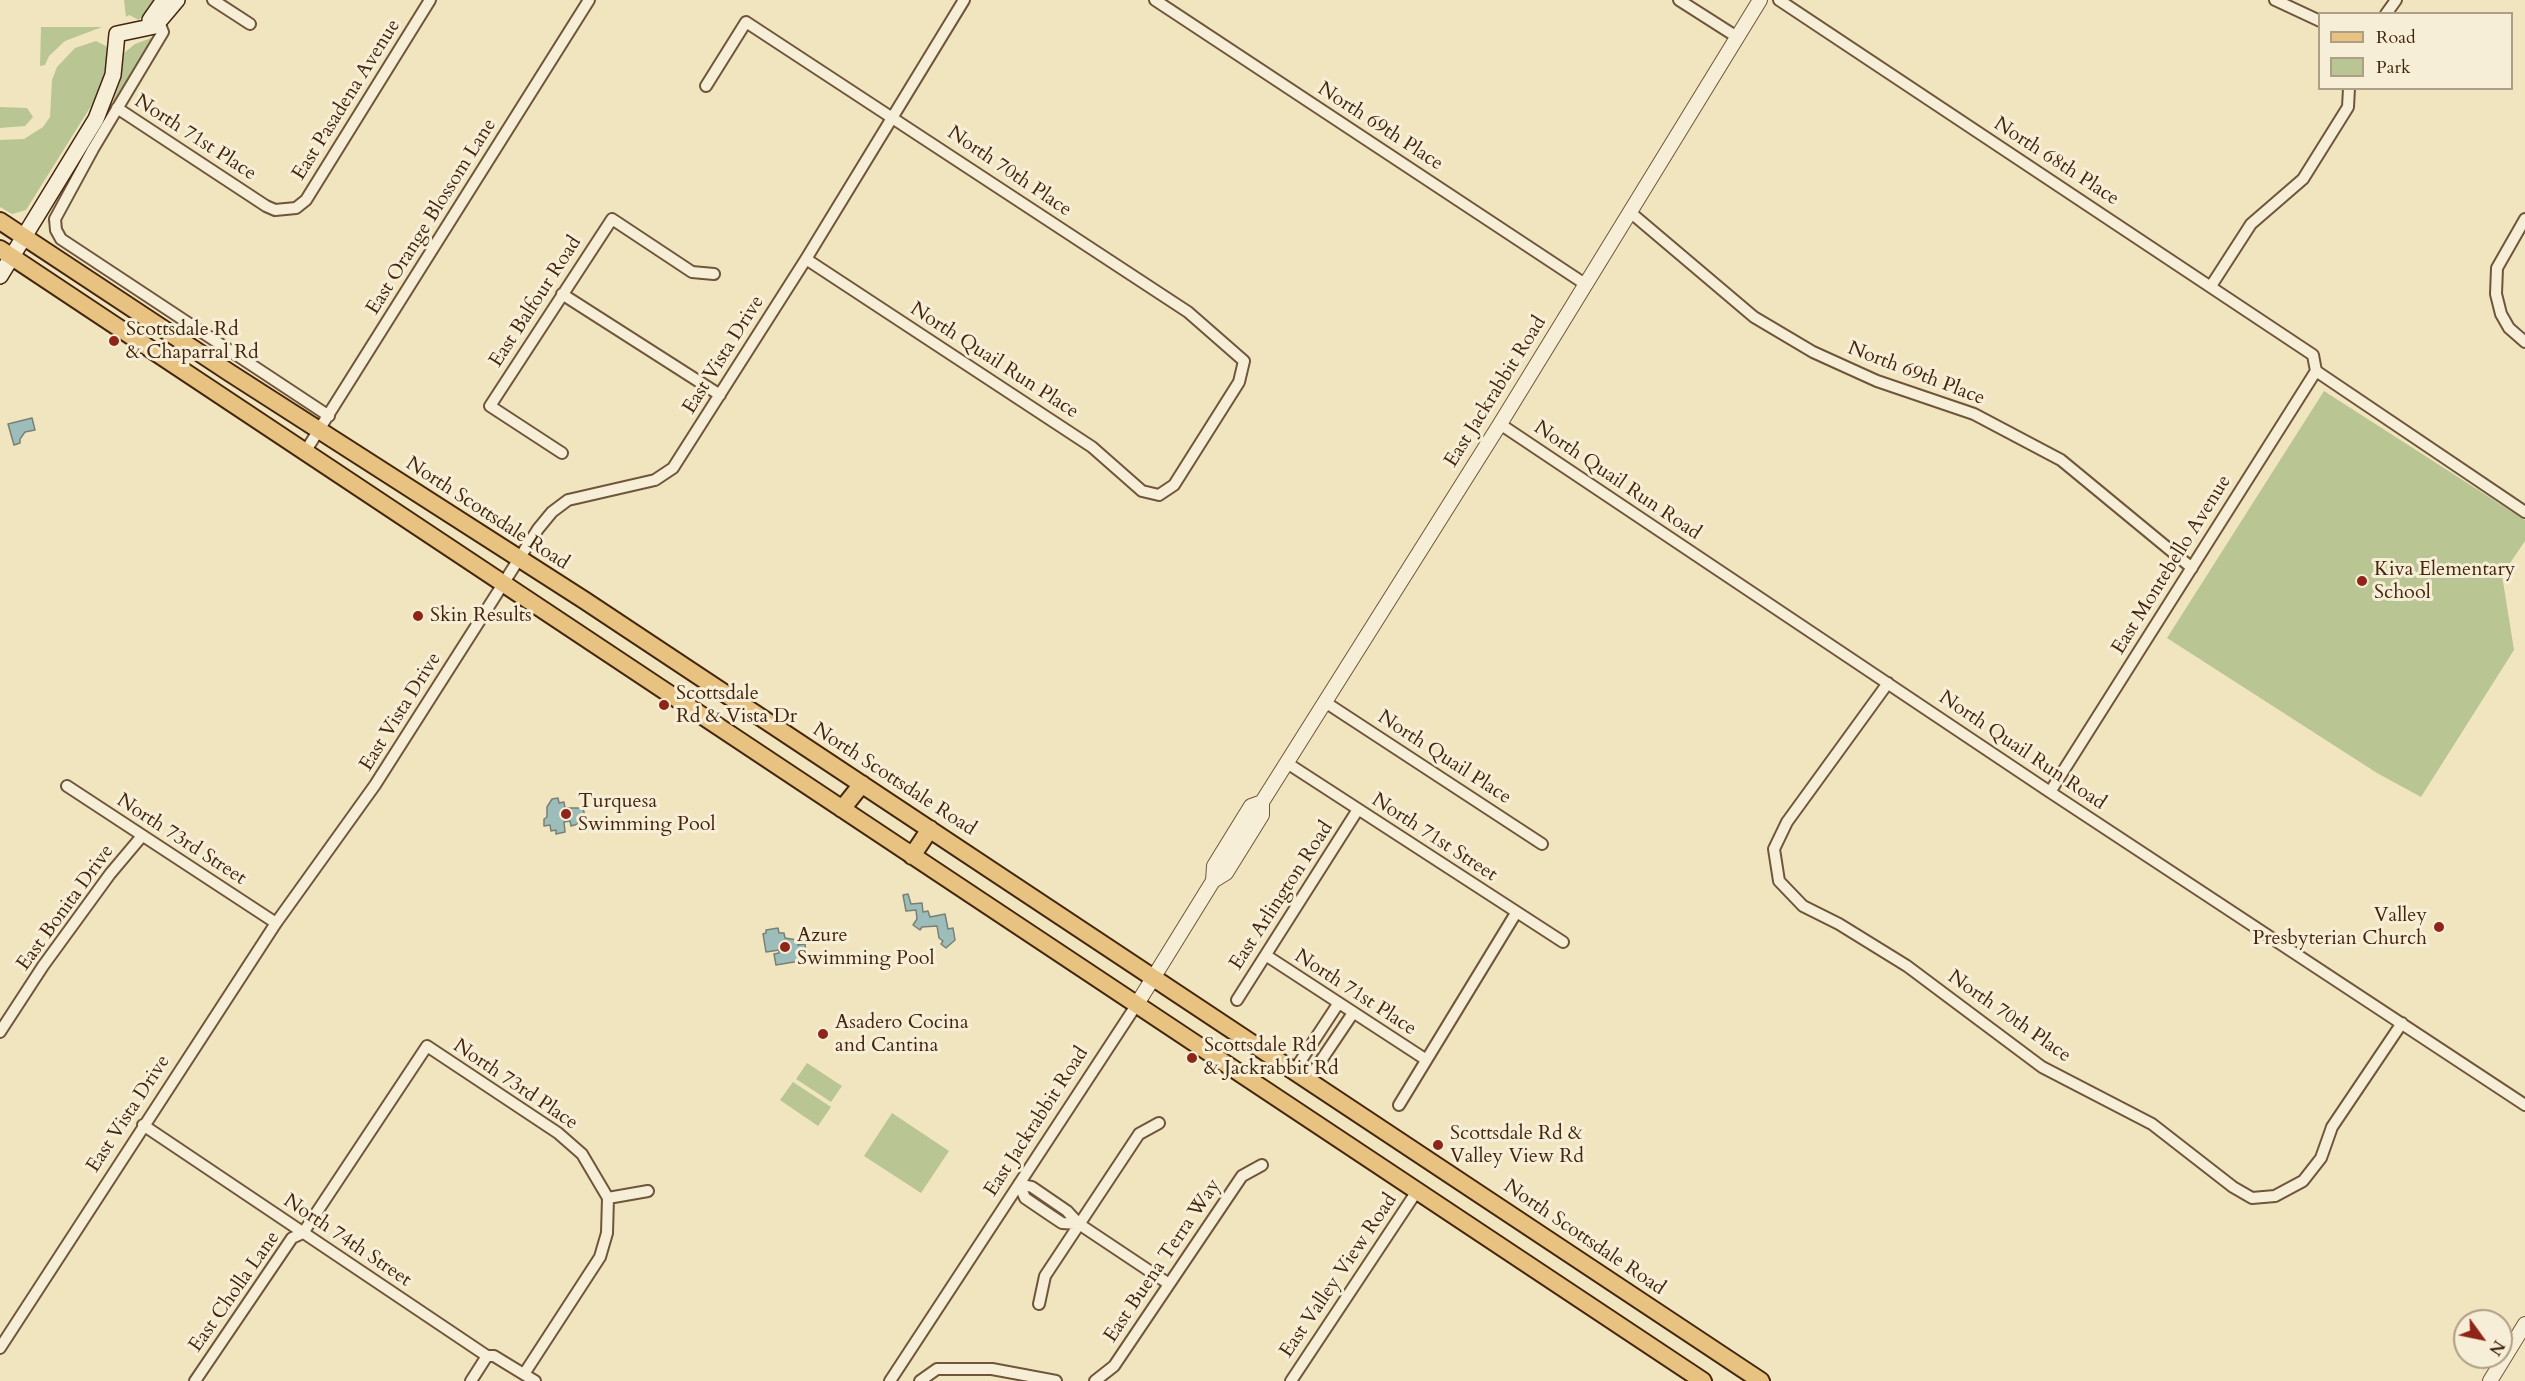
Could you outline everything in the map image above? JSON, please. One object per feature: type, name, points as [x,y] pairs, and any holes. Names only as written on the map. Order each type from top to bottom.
[{"type":"main road","points":[[152,25],[164,0]]},
{"type":"main road","points":[[0,276],[6,253],[24,237],[96,119],[113,75],[117,34],[152,25],[177,0]]},
{"type":"main road","name":"North Scottsdale Road","points":[[0,221],[862,784],[1761,1381]]},
{"type":"main road","points":[[6,253],[1703,1381]]},
{"type":"main road","points":[[842,809],[862,784]]},
{"type":"main road","points":[[912,856],[930,829]]},
{"type":"street","points":[[213,0],[250,24]]},
{"type":"street","name":"East Pasadena Avenue","points":[[287,211],[296,208],[306,200],[430,0]]},
{"type":"street","name":"East Orange Blossom Lane","points":[[305,453],[589,0]]},
{"type":"street","name":"East Vista Drive","points":[[0,1348],[143,1125],[276,924],[375,785],[544,520],[568,500],[649,482],[673,468],[806,259],[964,0]]},
{"type":"street","name":"North 69th Place","points":[[1155,0],[1584,284]]},
{"type":"street","points":[[1679,0],[1737,37]]},
{"type":"street","name":"East Jackrabbit Road","points":[[890,1381],[1137,1004],[1213,881],[1214,866],[1251,806],[1262,802],[1326,702],[1500,424],[1760,0]]},
{"type":"street","name":"North 68th Place","points":[[1779,0],[2313,356],[2316,371]]},
{"type":"street","points":[[2276,0],[2318,21]]},
{"type":"street","points":[[2388,12],[2397,0]]},
{"type":"street","name":"North 70th Place","points":[[706,86],[746,22],[1188,312],[1244,361],[1239,382],[1174,485],[1159,495]]},
{"type":"street","points":[[152,25],[163,32],[117,108],[55,219],[56,230],[61,239],[329,416]]},
{"type":"street","points":[[2211,286],[2252,224],[2303,179],[2348,106],[2349,90]]},
{"type":"street","name":"North 71st Place","points":[[117,108],[266,207],[287,211]]},
{"type":"street","name":"North 69th Place","points":[[1630,213],[1754,317],[1813,352],[1876,381],[1974,414],[2061,460],[2192,568]]},
{"type":"street","name":"East Balfour Road","points":[[562,453],[490,406],[612,219],[692,272],[714,274]]},
{"type":"street","points":[[2525,219],[2497,268],[2496,284],[2501,314],[2509,328],[2525,342]]},
{"type":"street","name":"North Quail Run Place","points":[[806,259],[1092,447],[1142,491],[1159,495]]},
{"type":"street","points":[[562,294],[720,395]]},
{"type":"street","points":[[2316,371],[2525,512]]},
{"type":"street","name":"East Montebello Avenue","points":[[2050,792],[2316,371]]},
{"type":"street","name":"North Quail Run Road","points":[[1500,424],[2050,792],[2525,1105]]},
{"type":"street","name":"North 70th Place","points":[[1888,683],[1787,822],[1774,849],[1779,881],[1803,906],[1839,924],[1907,966],[2042,1066],[2152,1124],[2233,1187],[2252,1198],[2275,1196],[2303,1181],[2321,1158],[2332,1127],[2402,1023]]},
{"type":"street","name":"North Quail Place","points":[[1326,702],[1542,844]]},
{"type":"street","name":"North 71st Street","points":[[1287,763],[1563,942]]},
{"type":"street","name":"North 73rd Street","points":[[67,786],[276,924]]},
{"type":"street","name":"East Arlington Road","points":[[1236,1000],[1267,956],[1358,810]]},
{"type":"street","name":"East Bonita Drive","points":[[0,1032],[63,939],[142,836]]},
{"type":"street","points":[[1399,1105],[1516,913]]},
{"type":"street","name":"North 71st Place","points":[[1267,956],[1425,1059]]},
{"type":"street","points":[[1301,1076],[1338,1004]]},
{"type":"street","points":[[1301,1076],[1353,1013]]},
{"type":"street","name":"North 73rd Place","points":[[428,1047],[558,1133],[582,1154],[608,1198]]},
{"type":"street","name":"East Cholla Lane","points":[[195,1381],[292,1238],[303,1233],[428,1047]]},
{"type":"street","points":[[1039,1304],[1045,1276],[1079,1224],[1139,1134],[1159,1123]]},
{"type":"street","name":"North 74th Street","points":[[143,1125],[488,1356],[494,1356],[535,1381]]},
{"type":"street","name":"East Buena Terra Way","points":[[1095,1381],[1114,1366],[1242,1176],[1262,1165]]},
{"type":"street","points":[[1019,1184],[1025,1198],[1050,1215],[1062,1223],[1079,1224],[1168,1284]]},
{"type":"street","points":[[524,1374],[600,1257],[608,1233],[608,1198],[648,1191]]},
{"type":"street","name":"East Valley View Road","points":[[1291,1381],[1417,1191]]},
{"type":"street","points":[[2490,1381],[2525,1324]]},
{"type":"street","points":[[471,1381],[488,1356]]},
{"type":"street","points":[[920,1381],[937,1369],[992,1369],[1056,1381]]},
{"type":"green space","points":[[124,0],[154,0],[139,20],[129,15],[126,17]]},
{"type":"green space","points":[[41,27],[102,27],[65,41],[49,56],[45,65],[40,66]]},
{"type":"green space","points":[[154,37],[50,222],[47,222],[112,104],[119,84],[124,53],[135,44]]},
{"type":"green space","points":[[96,41],[106,46],[108,52],[101,90],[26,210],[12,214],[0,207],[0,140],[24,139],[43,127],[50,117],[52,80],[57,67],[75,48]]},
{"type":"green space","points":[[0,107],[27,108],[33,117],[25,126],[0,128]]},
{"type":"green space","name":"Kiva Elementary School","points":[[2324,391],[2525,520],[2525,541],[2502,575],[2514,650],[2421,797],[2377,773],[2167,638]]},
{"type":"green space","points":[[807,1063],[842,1086],[831,1102],[796,1079]]},
{"type":"green space","points":[[793,1082],[831,1107],[818,1126],[780,1100]]},
{"type":"green space","points":[[892,1113],[949,1151],[921,1193],[864,1156]]},
{"type":"water","points":[[32,418],[35,430],[25,432],[20,443],[14,445],[8,424]]},
{"type":"water","name":"Turquesa Swimming Pool","points":[[558,798],[559,803],[564,802],[565,808],[583,808],[585,817],[577,819],[578,824],[571,826],[570,821],[564,822],[565,832],[556,834],[556,830],[551,831],[550,825],[544,826],[544,819],[547,817],[547,807],[552,799]]},
{"type":"water","points":[[908,894],[911,904],[922,903],[923,912],[928,911],[930,917],[945,914],[948,929],[953,928],[955,940],[946,948],[941,944],[943,941],[939,938],[937,926],[922,927],[920,930],[913,925],[917,919],[916,910],[906,911],[903,895]]},
{"type":"water","name":"Azure Swimming Pool","points":[[778,928],[779,933],[784,933],[785,938],[797,940],[798,945],[805,944],[806,952],[799,953],[800,961],[776,965],[774,954],[779,953],[779,950],[766,952],[763,934],[766,930]]},
{"type":"place","name":"Scottsdale Rd & Chaparral Rd","points":[[114,341]]},
{"type":"place","name":"Kiva Elementary School","points":[[2362,581]]},
{"type":"place","name":"Skin Results","points":[[418,616]]},
{"type":"place","name":"Scottsdale Rd & Vista Dr","points":[[664,705]]},
{"type":"place","name":"Turquesa Swimming Pool","points":[[566,814]]},
{"type":"place","name":"Valley Presbyterian Church","points":[[2439,927]]},
{"type":"place","name":"Azure Swimming Pool","points":[[785,947]]},
{"type":"place","name":"Asadero Cocina and Cantina","points":[[823,1034]]},
{"type":"place","name":"Scottsdale Rd & Jackrabbit Rd","points":[[1192,1058]]},
{"type":"place","name":"Scottsdale Rd & Valley View Rd","points":[[1438,1145]]}]
